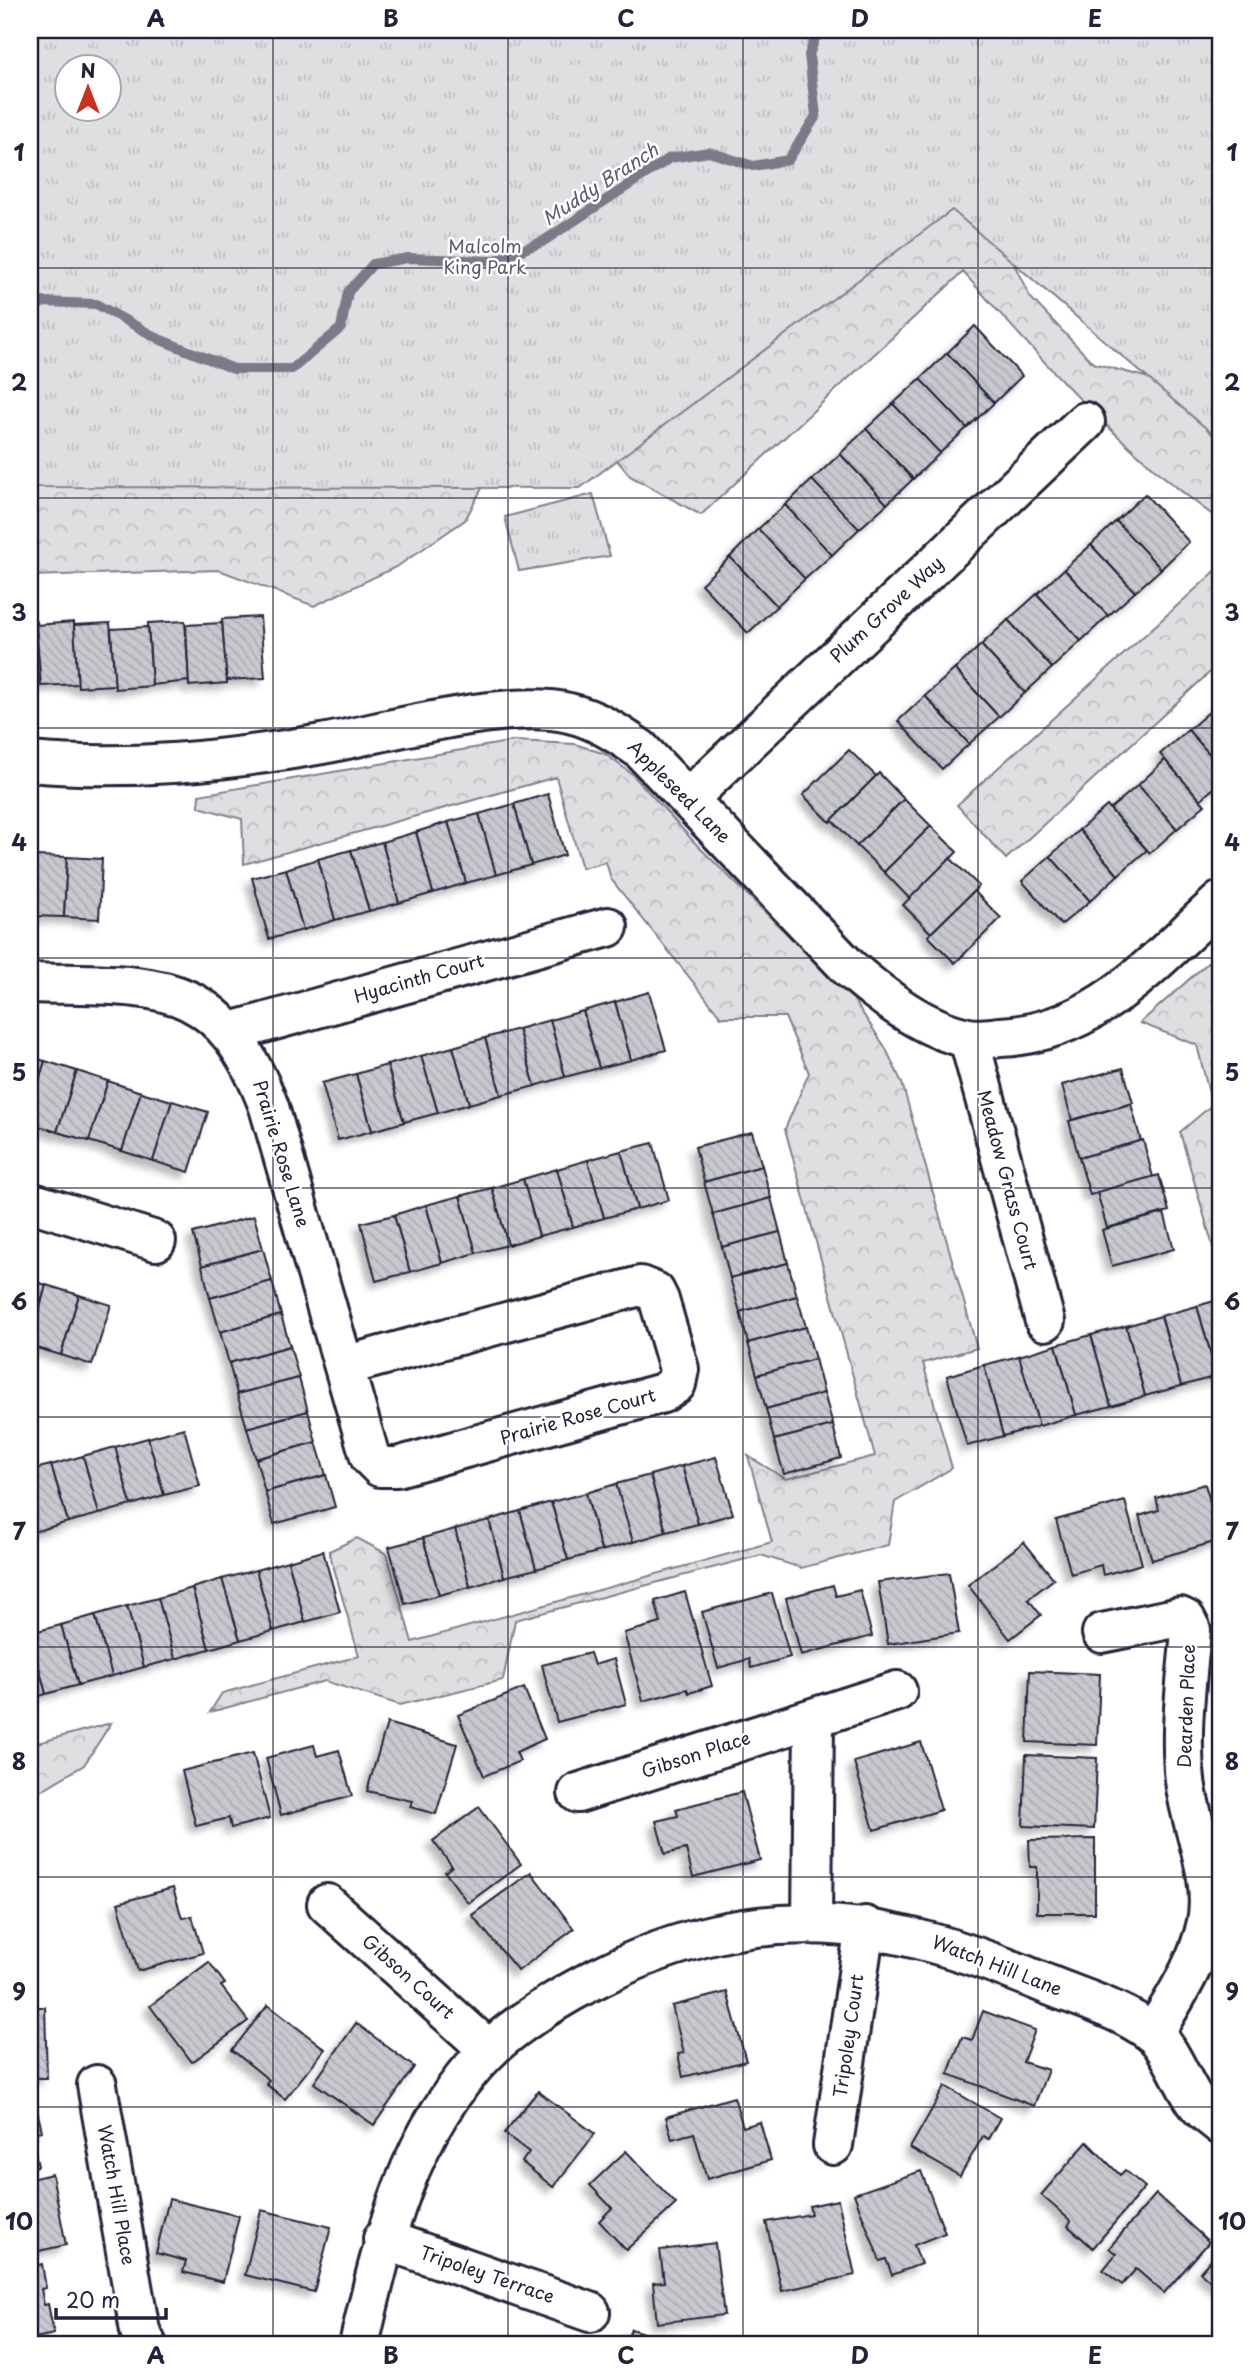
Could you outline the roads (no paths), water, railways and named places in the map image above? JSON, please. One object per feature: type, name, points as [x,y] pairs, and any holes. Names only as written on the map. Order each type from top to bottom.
[{"type":"street","name":"Plum Grove Way","points":[[689,799],[1085,422]]},
{"type":"street","name":"Appleseed Lane","points":[[30,762],[85,767],[187,763],[318,744],[503,710],[568,712],[611,729],[640,749],[849,968],[887,1000],[926,1022],[969,1039],[1023,1036],[1073,1022],[1116,995],[1221,901]]},
{"type":"street","name":"Hyacinth Court","points":[[231,1032],[608,927]]},
{"type":"street","name":"Prairie Rose Lane","points":[[30,983],[150,988],[179,995],[211,1012],[231,1032],[255,1069],[270,1107],[344,1366]]},
{"type":"street","name":"Meadow Grass Court","points":[[969,1039],[1045,1321]]},
{"type":"street","points":[[30,1202],[156,1241]]},
{"type":"street","name":"Prairie Rose Court","points":[[640,1286],[655,1292],[659,1300],[678,1369],[676,1384],[663,1393],[389,1468],[380,1467],[370,1457],[344,1366],[640,1286]]},
{"type":"street","name":"Dearden Place","points":[[1102,1633],[1180,1617],[1186,1620],[1191,1630],[1184,1738],[1185,1777],[1189,1812],[1208,1883],[1208,1921],[1198,1952],[1154,2034]]},
{"type":"street","name":"Gibson Place","points":[[578,1793],[897,1691]]},
{"type":"street","points":[[812,1923],[814,1718]]},
{"type":"street","name":"Gibson Court","points":[[327,1904],[489,2050]]},
{"type":"street","name":"Watch Hill Lane","points":[[359,2345],[383,2238],[417,2154],[448,2101],[489,2050],[565,1994],[648,1953],[733,1931],[812,1923],[865,1926],[926,1939],[986,1958],[1120,2016],[1154,2034],[1200,2107],[1221,2125]]},
{"type":"street","name":"Tripoley Court","points":[[833,2145],[865,1926]]},
{"type":"street","name":"Watch Hill Place","points":[[97,2085],[141,2331],[148,2345]]},
{"type":"street","name":"Tripoley Terrace","points":[[383,2238],[590,2312]]},
{"type":"waterway","name":"Muddy Branch","points":[[30,310],[44,302],[96,304],[161,340],[234,369],[292,369],[341,328],[348,292],[373,264],[408,258],[493,261],[542,242],[670,158],[709,152],[753,166],[788,160],[816,116],[809,55],[818,30]]},
{"type":"park label","name":"Malcolm King Park","points":[[485,257]]}]
